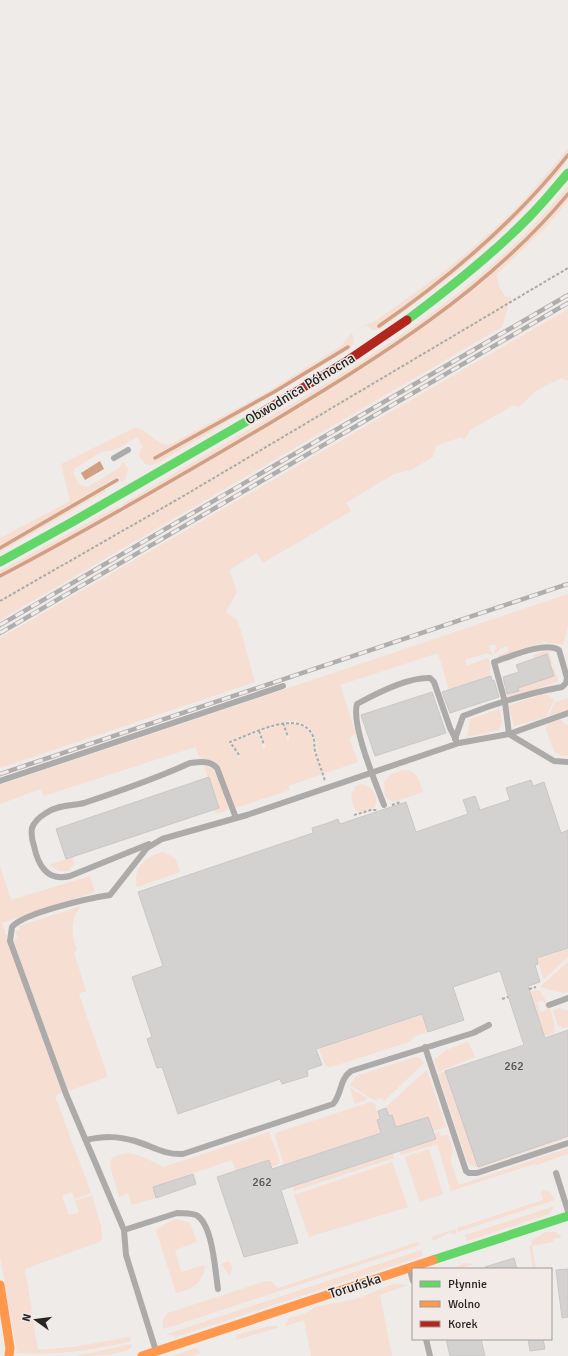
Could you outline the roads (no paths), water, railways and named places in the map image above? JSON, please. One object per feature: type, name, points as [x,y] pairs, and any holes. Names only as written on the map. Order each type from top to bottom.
[{"type":"street","name":"Obwodnica Północna","points":[[0,562],[277,403],[398,327],[450,288],[501,245],[526,221],[568,173]]},
{"type":"street","name":"Toruńska","points":[[142,1356],[568,1216]]},
{"type":"street","points":[[0,1285],[10,1348],[9,1356]]},
{"type":"lane","points":[[114,458],[128,450]]},
{"type":"lane","points":[[457,741],[463,716],[505,702],[564,685],[567,678],[558,650],[547,646],[494,662],[505,702],[508,734]]},
{"type":"lane","points":[[384,805],[364,748],[355,711],[357,704],[381,692],[412,681],[430,678],[434,682],[457,741]]},
{"type":"lane","points":[[0,781],[283,686]]},
{"type":"lane","points":[[236,818],[217,768],[214,765],[200,762],[190,763],[115,793],[79,804],[59,807],[48,811],[33,827],[32,837],[38,863],[43,870],[59,878],[70,876],[162,839],[236,818],[328,788],[373,773],[457,741],[508,734],[568,713]]},
{"type":"lane","points":[[508,734],[554,761],[568,762]]},
{"type":"lane","points":[[156,1352],[126,1255],[124,1230],[66,1094],[10,941],[10,930],[17,922],[41,913],[110,894],[147,848],[162,839]]},
{"type":"lane","points":[[549,1004],[568,998]]},
{"type":"lane","points":[[86,1140],[107,1136],[135,1141],[172,1155],[183,1154],[333,1104],[338,1098],[342,1082],[351,1071],[473,1033],[489,1025]]},
{"type":"lane","points":[[425,1047],[466,1171],[473,1174],[482,1172],[568,1143]]},
{"type":"lane","points":[[556,1173],[568,1211]]},
{"type":"lane","points":[[124,1230],[177,1213],[186,1213],[197,1216],[207,1229],[218,1289]]},
{"type":"lane","points":[[410,1268],[412,1277]]},
{"type":"lane","points":[[426,1340],[430,1356]]},
{"type":"waterway","points":[[379,326],[431,288],[504,226],[548,180],[568,155]]},
{"type":"waterway","points":[[0,576],[100,522],[199,465],[347,376],[387,350],[426,323],[501,263],[536,230],[568,194]]},
{"type":"waterway","points":[[155,458],[274,392],[348,347]]},
{"type":"waterway","points":[[0,548],[117,480]]},
{"type":"railway","points":[[0,625],[568,295]]},
{"type":"railway","points":[[0,633],[568,303]]},
{"type":"railway","points":[[0,774],[568,584]]}]
